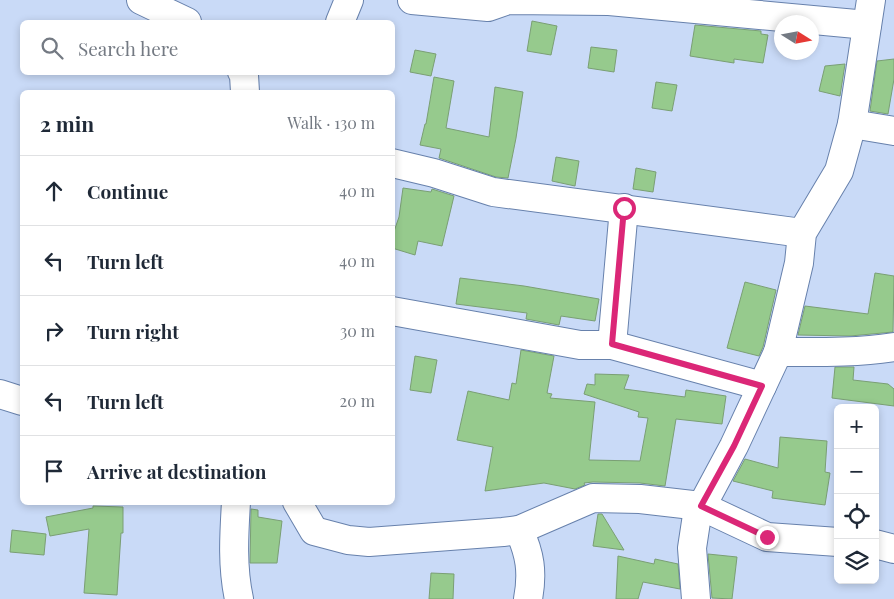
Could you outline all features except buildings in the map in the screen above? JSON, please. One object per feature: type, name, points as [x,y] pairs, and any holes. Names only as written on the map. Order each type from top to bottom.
[{"type":"street","points":[[141,0],[183,20]]},
{"type":"street","points":[[341,20],[349,0]]},
{"type":"street","points":[[412,0],[488,7],[508,0],[870,6],[852,124],[839,171],[802,233],[799,263],[778,352],[734,446],[697,514],[692,548],[696,599]]},
{"type":"street","points":[[244,75],[245,90]]},
{"type":"street","points":[[852,124],[894,132]]},
{"type":"street","points":[[395,164],[434,173],[493,192],[802,233]]},
{"type":"street","points":[[612,344],[624,208]]},
{"type":"street","points":[[395,313],[580,345],[612,344],[762,386]]},
{"type":"street","points":[[778,352],[858,351],[894,347]]},
{"type":"street","points":[[0,394],[20,400]]},
{"type":"street","points":[[299,505],[314,531],[348,540],[369,542],[519,530],[593,498],[640,499],[701,506],[767,537],[834,542]]},
{"type":"street","points":[[236,505],[235,570],[239,599]]},
{"type":"street","points":[[519,530],[528,549],[531,568],[528,599]]},
{"type":"street","points":[[879,545],[894,548]]},
{"type":"route","points":[[624,208],[612,344],[762,386],[734,446],[701,506],[767,537]]}]
